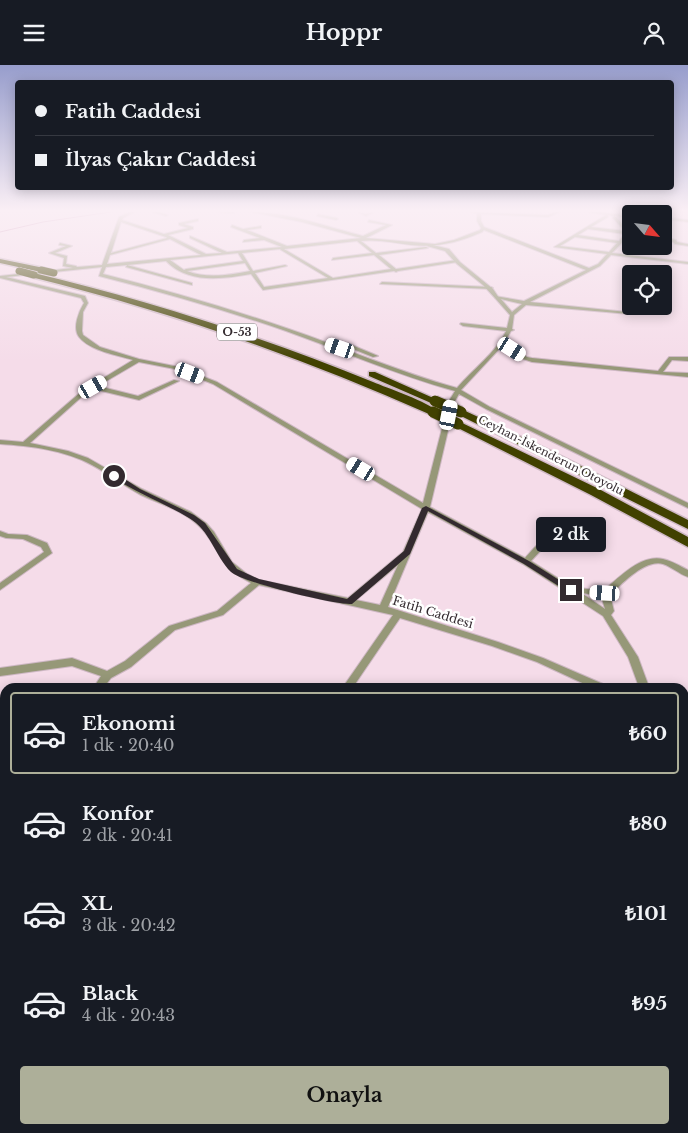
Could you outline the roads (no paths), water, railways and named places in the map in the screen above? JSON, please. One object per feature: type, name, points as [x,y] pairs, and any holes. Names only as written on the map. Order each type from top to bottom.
[{"type":"highway","name":"Ceyhan-İskenderun Otoyolu","points":[[3,262],[146,303],[240,333],[357,379],[433,413],[460,418],[546,452],[688,525]]},
{"type":"highway","name":"Ceyhan-İskenderun Otoyolu","points":[[0,267],[19,271],[54,273],[157,299],[279,338]]},
{"type":"highway","name":"Ceyhan-İskenderun Otoyolu","points":[[362,370],[436,401],[460,418],[688,543]]},
{"type":"street","points":[[64,262],[66,266],[83,268]]},
{"type":"street","points":[[105,262],[102,266],[101,275],[238,309],[329,338]]},
{"type":"street","points":[[0,277],[158,262]]},
{"type":"street","points":[[169,262],[173,266],[206,278],[285,266]]},
{"type":"street","points":[[198,262],[202,268]]},
{"type":"street","points":[[184,270],[246,262],[263,289],[452,262]]},
{"type":"street","points":[[303,262],[332,279]]},
{"type":"street","points":[[385,262],[396,271]]},
{"type":"street","points":[[458,262],[463,269],[491,288],[512,315]]},
{"type":"street","points":[[569,262],[590,270]]},
{"type":"street","points":[[383,609],[426,508],[452,401],[457,390],[503,343],[511,330],[512,315],[525,303],[590,270],[599,262]]},
{"type":"street","points":[[122,265],[190,285]]},
{"type":"street","points":[[0,277],[83,297],[86,303],[78,326],[81,336],[98,348],[138,360],[177,368],[216,383],[426,508],[526,562],[606,615],[633,657],[643,683]]},
{"type":"street","points":[[382,283],[491,288]]},
{"type":"street","points":[[179,295],[296,333],[415,378],[457,390],[688,507]]},
{"type":"street","points":[[497,297],[525,303],[622,313]]},
{"type":"street","points":[[463,324],[511,330]]},
{"type":"street","points":[[337,341],[429,377],[446,387]]},
{"type":"street","points":[[503,343],[525,358],[532,360],[688,375]]},
{"type":"street","points":[[659,373],[671,358],[688,359]]},
{"type":"street","points":[[24,445],[61,410],[93,387],[138,360]]},
{"type":"street","points":[[93,387],[139,398],[176,381]]},
{"type":"street","name":"Fatih Caddesi","points":[[0,442],[53,449],[88,459],[137,491],[192,517],[208,531],[227,563],[235,571],[257,581],[383,609],[540,659],[591,683]]},
{"type":"street","points":[[0,449],[10,443]]},
{"type":"street","points":[[0,533],[6,536],[24,537],[44,545],[48,553],[0,587]]},
{"type":"street","points":[[526,562],[541,545],[558,533]]},
{"type":"street","points":[[349,602],[407,552]]},
{"type":"street","points":[[562,585],[584,592],[605,593],[637,568],[658,561],[688,574]]},
{"type":"street","points":[[102,683],[108,675],[128,664],[172,628],[220,613],[257,581]]},
{"type":"street","points":[[605,593],[610,611],[606,615]]},
{"type":"street","points":[[351,683],[398,614]]},
{"type":"street","points":[[0,672],[72,662],[108,675]]}]
